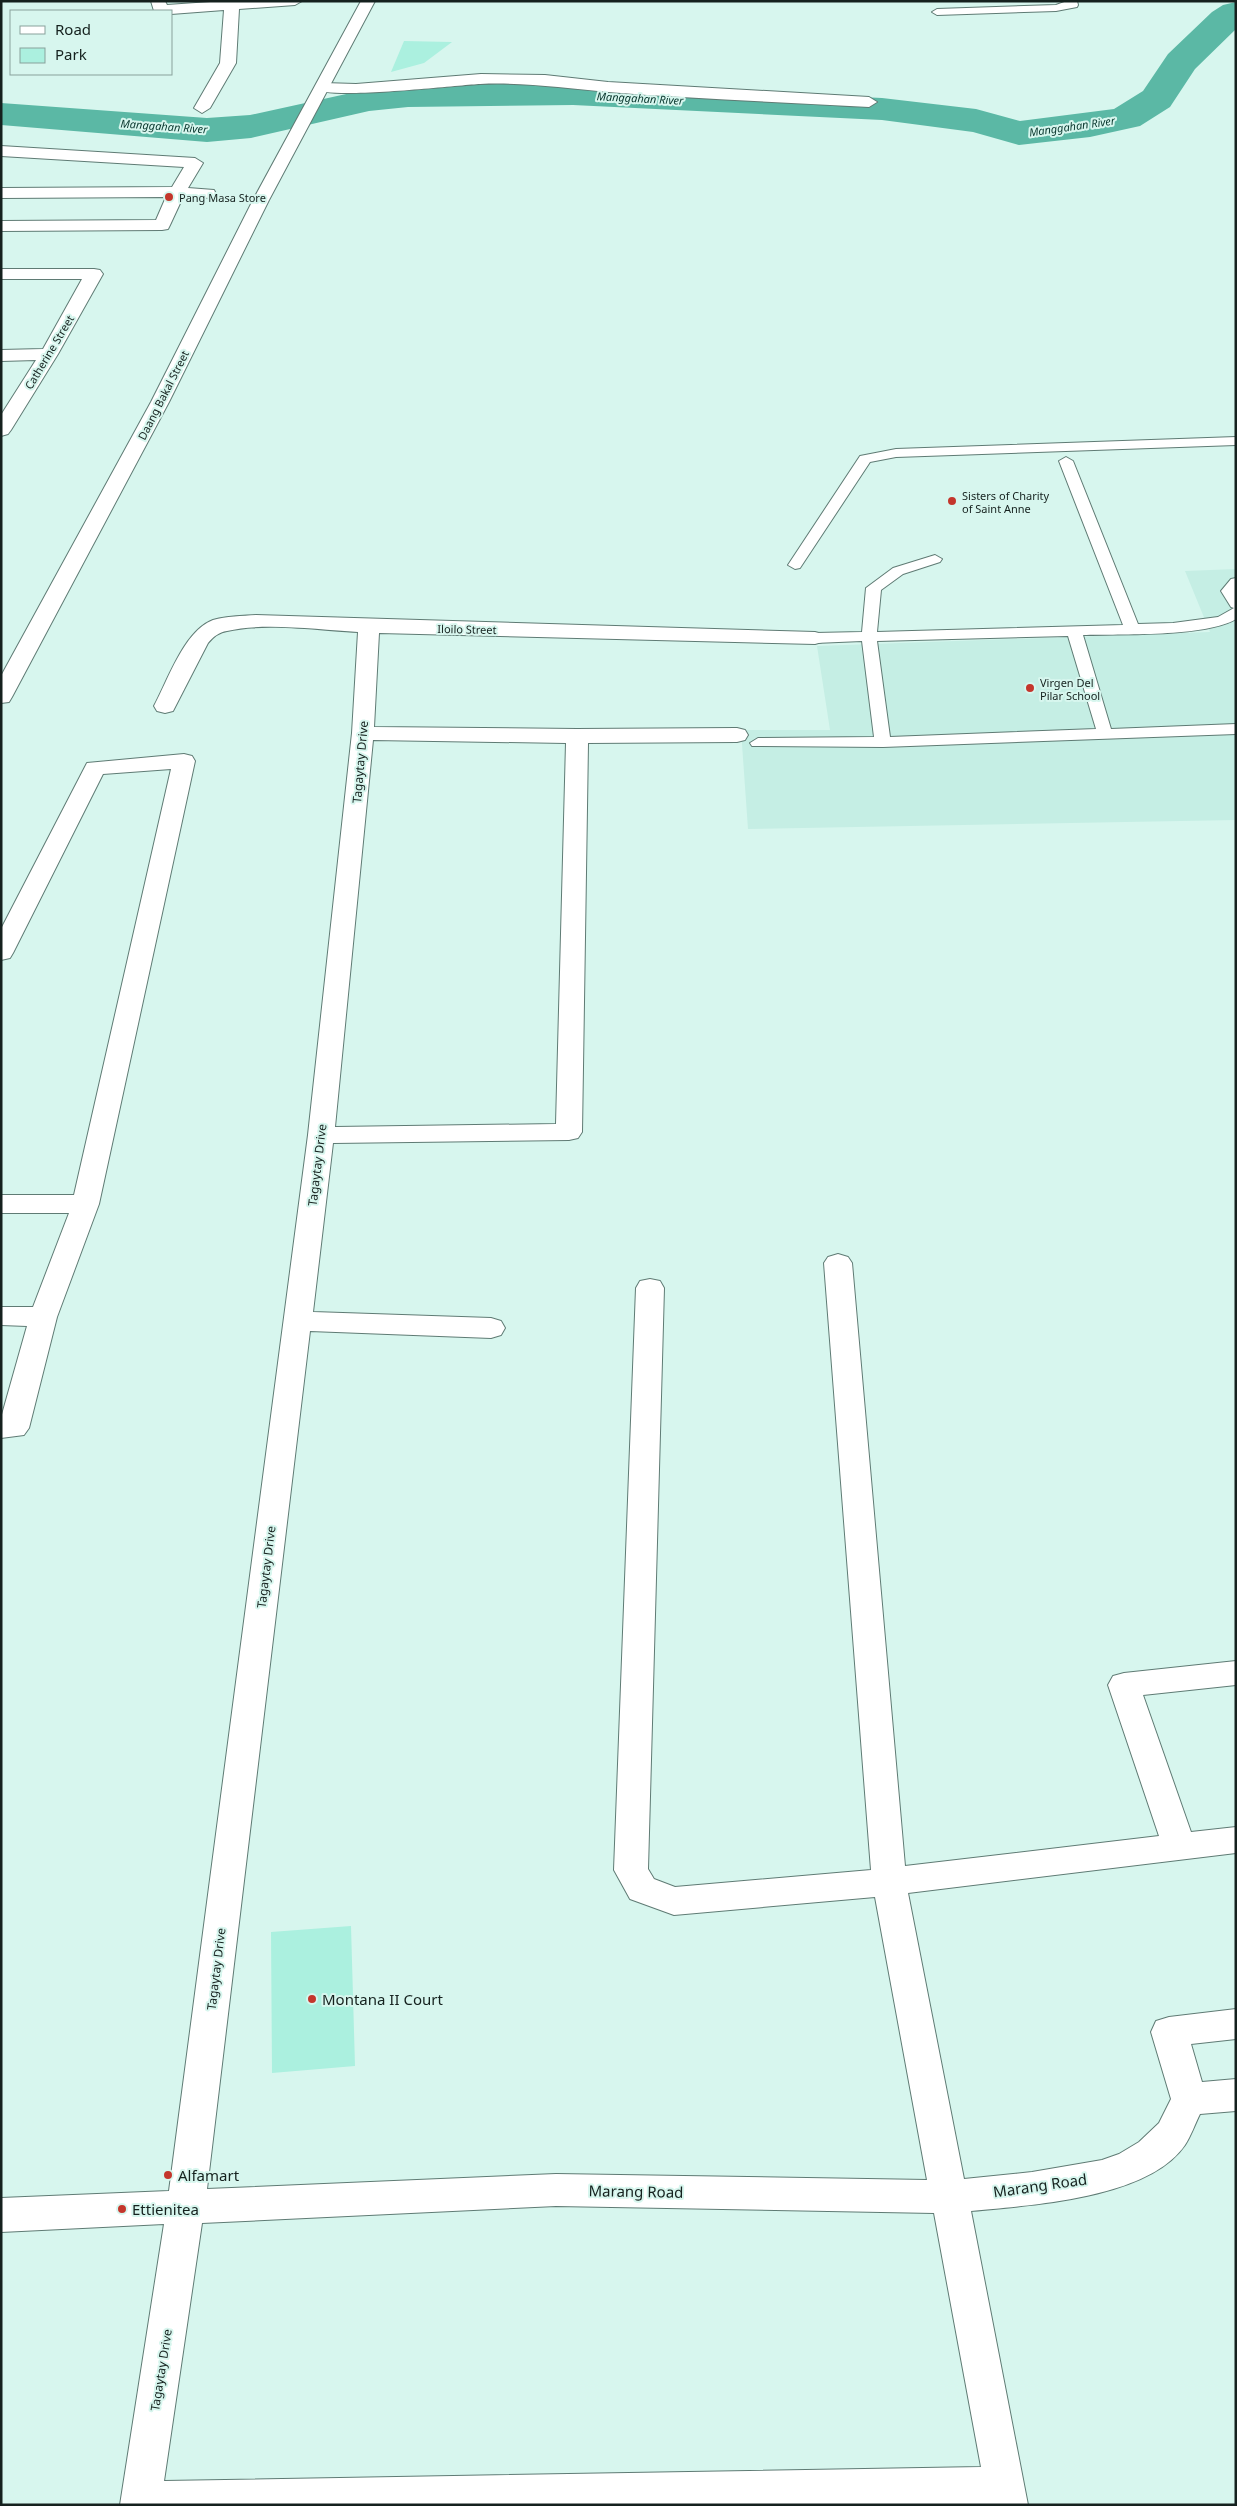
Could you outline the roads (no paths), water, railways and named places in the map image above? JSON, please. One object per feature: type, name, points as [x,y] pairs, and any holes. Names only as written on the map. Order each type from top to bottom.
[{"type":"street","points":[[158,1],[162,10],[295,1]]},
{"type":"street","name":"Daang Bakal Street","points":[[1,697],[160,402],[288,150],[368,1]]},
{"type":"street","points":[[202,108],[228,63],[232,6]]},
{"type":"street","points":[[322,89],[356,89],[481,79],[545,80],[608,87],[869,102]]},
{"type":"street","points":[[1,151],[195,163],[177,192],[162,225],[1,226]]},
{"type":"street","points":[[1,193],[177,192],[208,194]]},
{"type":"street","name":"Catherine Street","points":[[1,274],[94,274],[49,354],[2,427]]},
{"type":"street","points":[[1,356],[49,354]]},
{"type":"street","name":"Iloilo Street","points":[[165,706],[198,642],[205,633],[220,624],[256,621],[369,626],[815,638]]},
{"type":"street","name":"Tagaytay Drive","points":[[141,2503],[186,2205],[321,1135],[363,733],[369,626]]},
{"type":"street","points":[[363,733],[577,736],[737,735]]},
{"type":"street","points":[[321,1135],[569,1132],[577,736]]},
{"type":"street","points":[[1,953],[95,768],[184,761],[86,1204],[43,1317],[14,1428],[1,1428]]},
{"type":"street","points":[[1,1204],[86,1204]]},
{"type":"street","points":[[141,2503],[1006,2495],[889,1882],[838,1263]]},
{"type":"street","points":[[650,1288],[631,1870],[642,1889],[674,1901],[889,1882],[1236,1840]]},
{"type":"street","points":[[1,1316],[43,1317]]},
{"type":"street","points":[[297,1321],[491,1328]]},
{"type":"street","points":[[1179,1846],[1124,1685],[1236,1672]]},
{"type":"street","points":[[1236,2024],[1169,2032],[1190,2099],[1236,2095]]},
{"type":"street","name":"Marang Road","points":[[1,2215],[186,2205],[556,2190],[948,2197],[1032,2188],[1102,2176],[1130,2167],[1152,2153],[1172,2134],[1190,2099]]},
{"type":"lane","points":[[936,12],[1056,8],[1073,5],[1072,1]]},
{"type":"lane","points":[[795,565],[865,459],[896,453],[1236,441]]},
{"type":"lane","points":[[1066,461],[1132,629]]},
{"type":"lane","points":[[883,742],[870,637],[874,588],[898,571],[935,560]]},
{"type":"lane","points":[[1236,582],[1229,591],[1236,604]]},
{"type":"lane","points":[[815,638],[1132,629],[1203,625],[1222,621],[1236,612]]},
{"type":"lane","points":[[1074,630],[1105,734]]},
{"type":"lane","points":[[758,743],[883,742],[1236,729]]},
{"type":"waterway","name":"Manggahan River","points":[[1,114],[207,130],[251,126],[369,100],[408,96],[573,94],[882,109],[976,121],[1019,133],[1090,125],[1126,118],[1157,99],[1181,62],[1225,20],[1236,13]]},
{"type":"place","name":"Pang Masa Store","points":[[169,197]]},
{"type":"place","name":"Sisters of Charity of Saint Anne","points":[[952,501]]},
{"type":"place","name":"Virgen Del Pilar School","points":[[1030,688]]},
{"type":"place","name":"Montana II Court","points":[[312,1999]]},
{"type":"place","name":"Alfamart","points":[[168,2175]]},
{"type":"place","name":"Ettienitea","points":[[122,2209]]}]
